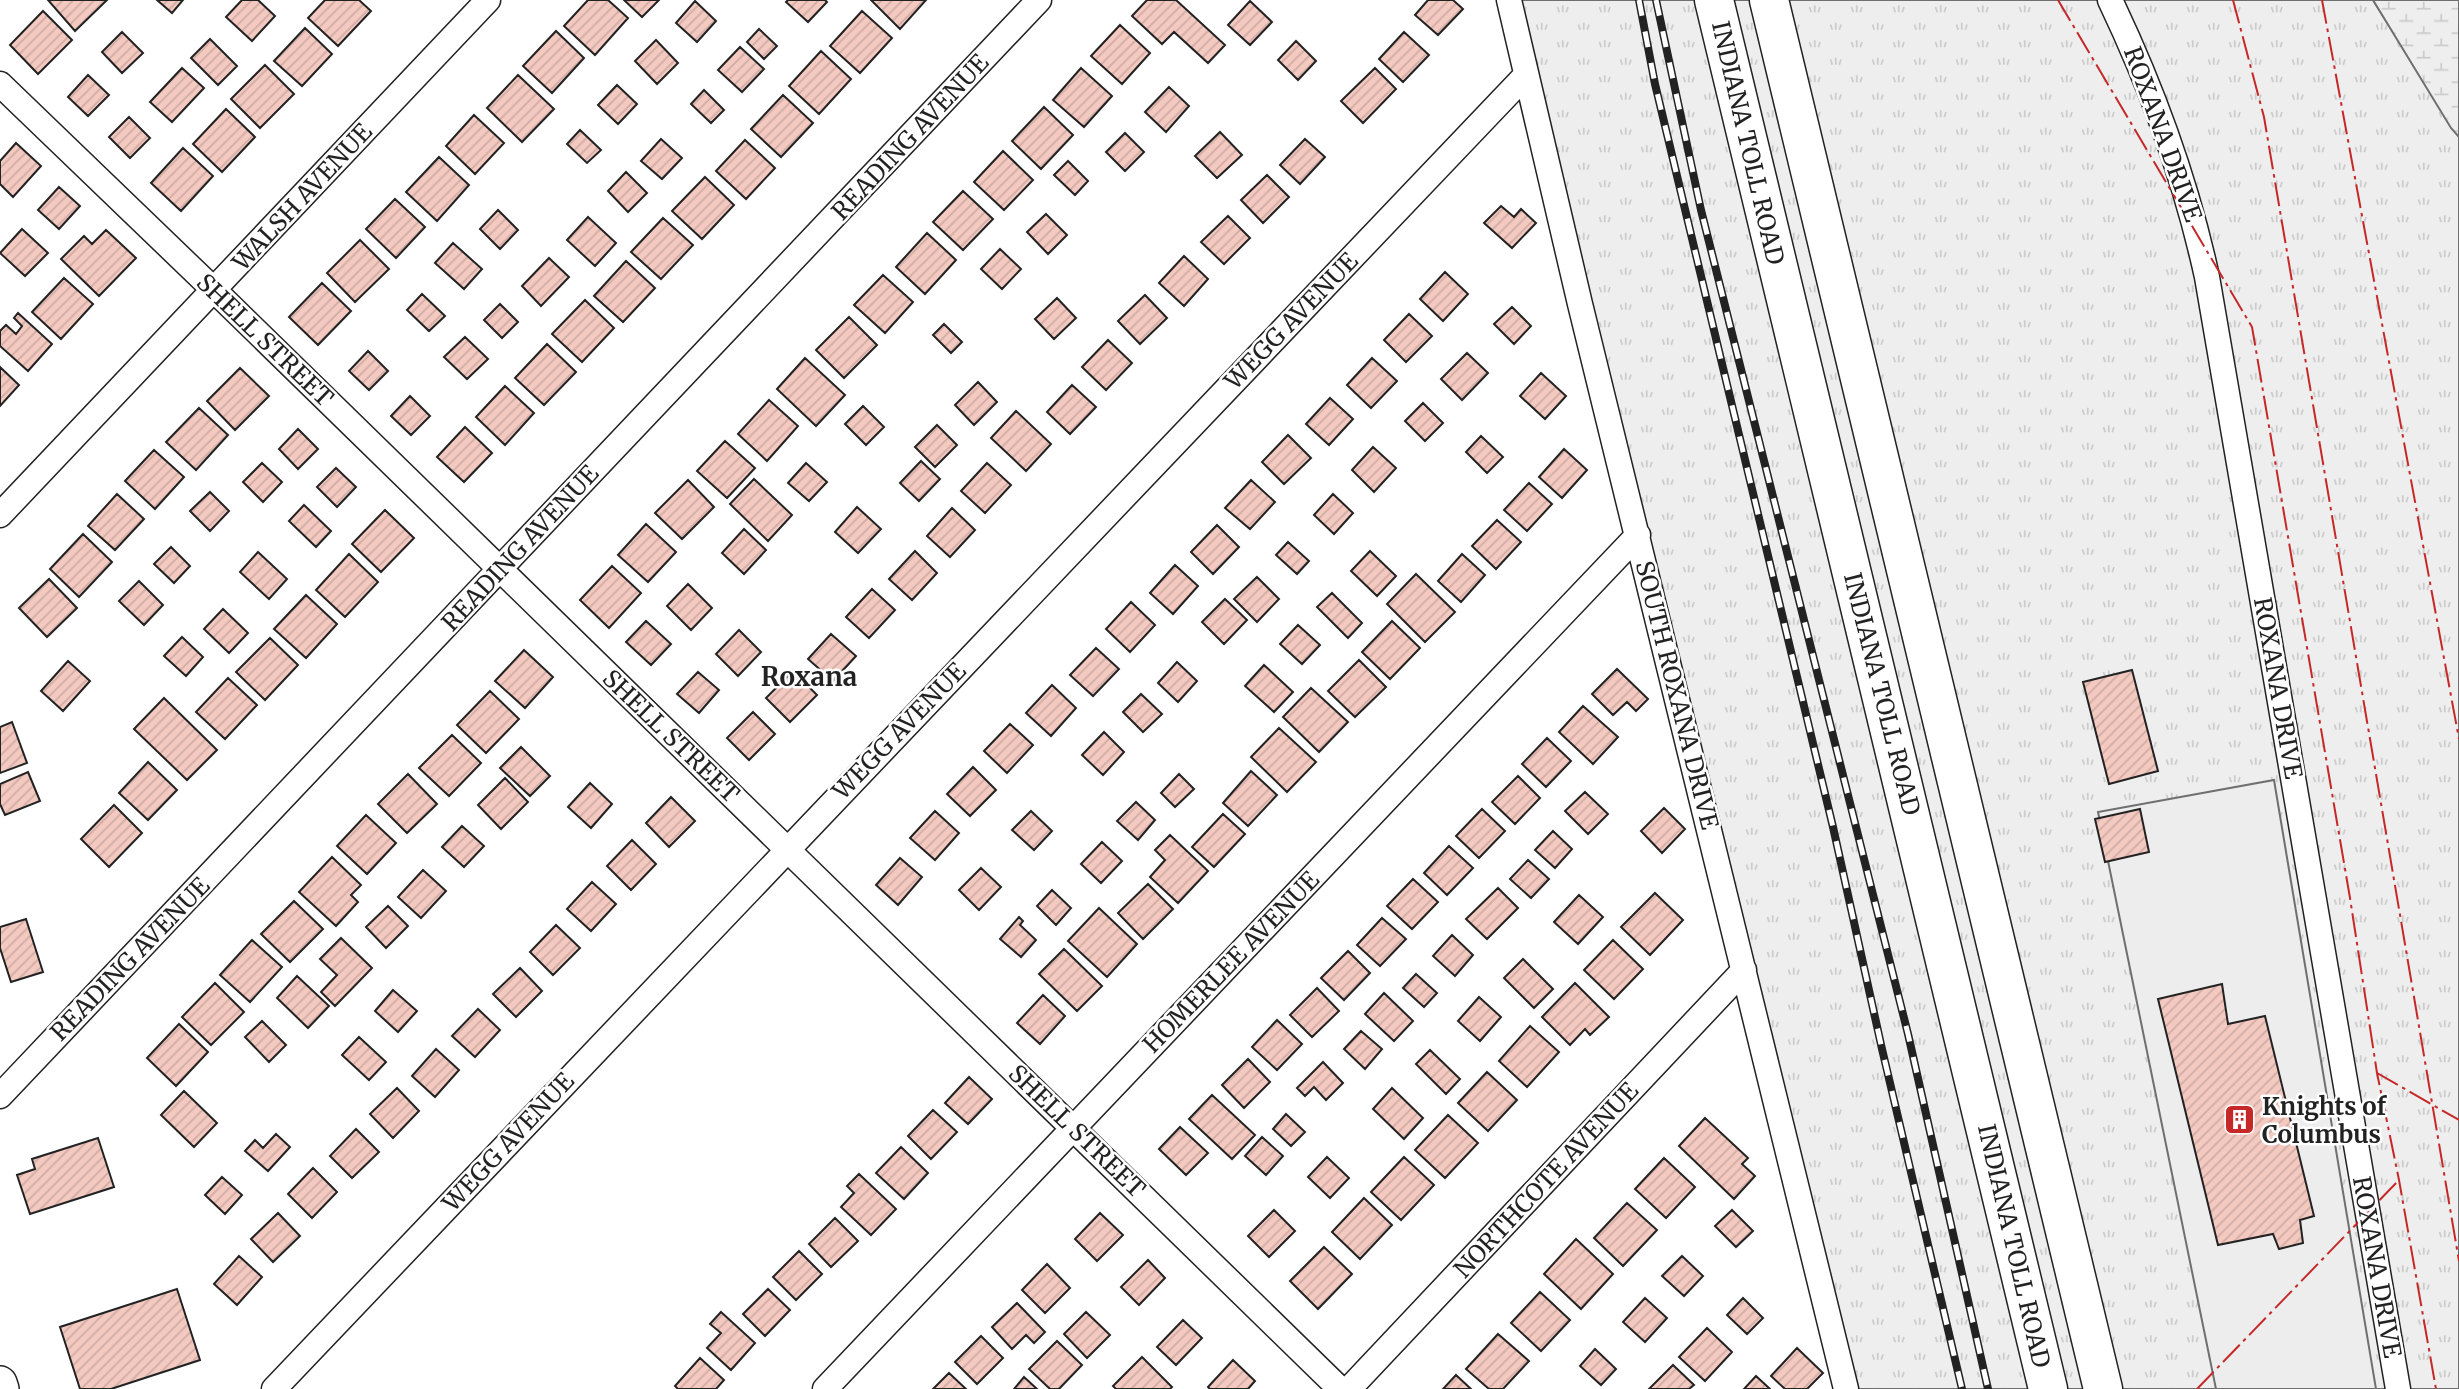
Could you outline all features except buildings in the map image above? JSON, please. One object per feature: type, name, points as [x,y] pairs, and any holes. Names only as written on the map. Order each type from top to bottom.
[{"type":"highway","name":"INDIANA TOLL ROAD","points":[[1714,0],[2048,1389]]},
{"type":"highway","points":[[1769,0],[2103,1389]]},
{"type":"main road","points":[[0,1383],[2,1389]]},
{"type":"street","name":"WALSH AVENUE","points":[[0,515],[488,0]]},
{"type":"street","name":"READING AVENUE","points":[[0,1096],[1039,0]]},
{"type":"street","name":"SOUTH ROXANA DRIVE","points":[[1509,0],[1846,1389]]},
{"type":"street","name":"ROXANA DRIVE","points":[[2110,0],[2146,77],[2168,134],[2193,214],[2207,277],[2398,1389]]},
{"type":"street","name":"WEGG AVENUE","points":[[274,1389],[1526,75]]},
{"type":"street","name":"SHELL STREET","points":[[0,84],[1074,1127],[1340,1389]]},
{"type":"street","name":"HOMERLEE AVENUE","points":[[825,1389],[1638,535]]},
{"type":"street","name":"NORTHCOTE AVENUE","points":[[1349,1389],[1744,970]]},
{"type":"green space","points":[[1509,0],[2373,0],[2459,137],[2459,1389],[1846,1389]]},
{"type":"green space","points":[[2373,0],[2459,0],[2459,137],[2451,128]]},
{"type":"shaded area","points":[[2274,780],[2376,1389],[2216,1389],[2098,812]]},
{"type":"railway","points":[[1639,0],[1655,84],[1833,827],[1962,1389]]},
{"type":"railway","points":[[1656,0],[1701,210],[1908,1034],[1988,1389]]},
{"type":"power","points":[[2058,0],[2252,327],[2350,898],[2377,1073],[2436,1389]]},
{"type":"power","points":[[2233,0],[2264,117],[2459,1261]]},
{"type":"power","points":[[2322,0],[2459,739]]},
{"type":"power","points":[[2377,1073],[2459,1120]]},
{"type":"power","points":[[2197,1389],[2399,1180]]},
{"type":"place","name":"Knights of Columbus","points":[[2239,1120]]},
{"type":"district","name":"Roxana","points":[[809,676]]}]
